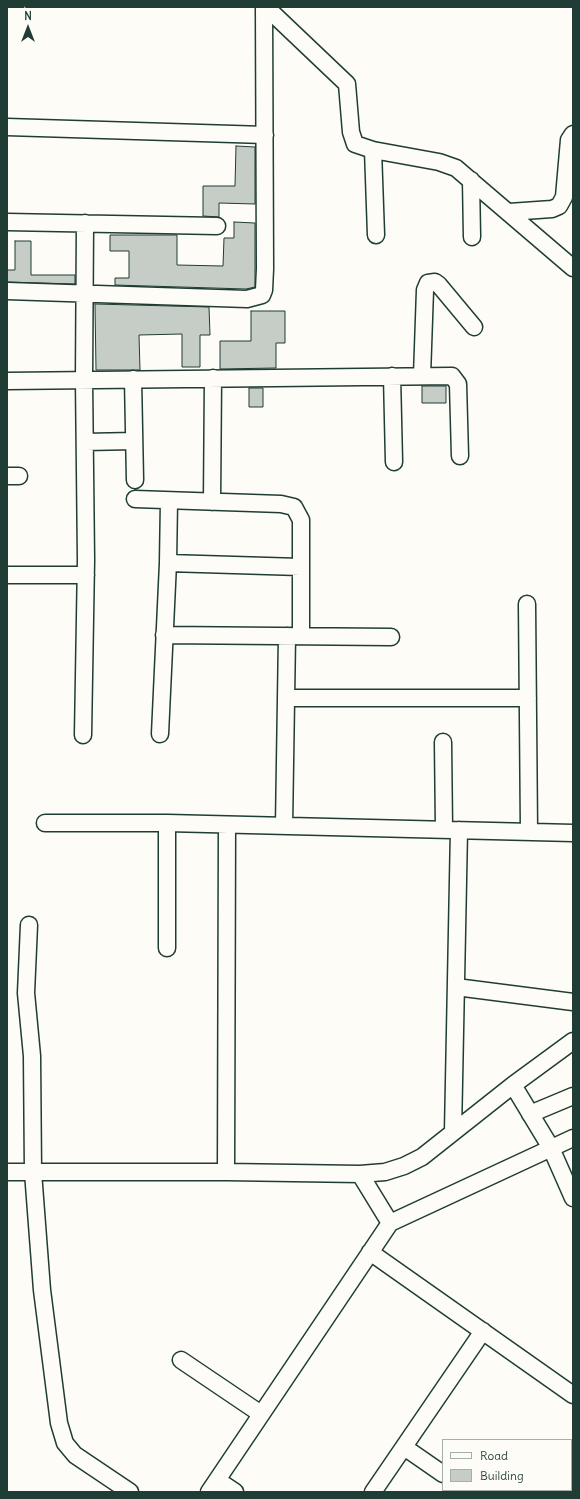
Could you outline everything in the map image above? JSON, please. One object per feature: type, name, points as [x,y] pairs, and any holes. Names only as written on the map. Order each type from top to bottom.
[{"type":"street","points":[[7,291],[247,299],[262,296],[264,290],[265,7]]},
{"type":"street","points":[[265,7],[347,84],[352,137],[355,144],[373,150],[447,164],[456,168],[573,268]]},
{"type":"street","points":[[7,127],[265,135]]},
{"type":"street","points":[[509,212],[555,208],[563,202],[569,140],[573,134]]},
{"type":"street","points":[[373,150],[376,235]]},
{"type":"street","points":[[471,180],[472,237]]},
{"type":"street","points":[[7,222],[217,226]]},
{"type":"street","points":[[83,734],[86,575],[84,380],[85,223]]},
{"type":"street","points":[[422,376],[425,290],[428,283],[435,282],[439,285],[474,327]]},
{"type":"street","points":[[7,381],[446,375],[456,379],[458,384],[460,456]]},
{"type":"street","points":[[392,376],[394,462]]},
{"type":"street","points":[[212,502],[213,378]]},
{"type":"street","points":[[133,379],[135,480]]},
{"type":"street","points":[[85,442],[134,441]]},
{"type":"street","points":[[135,499],[281,504],[294,507],[301,520],[300,567],[294,636],[286,698],[284,826]]},
{"type":"street","points":[[160,734],[168,563],[169,501]]},
{"type":"street","points":[[168,563],[300,567]]},
{"type":"street","points":[[7,575],[86,575]]},
{"type":"street","points":[[527,604],[529,831]]},
{"type":"street","points":[[164,635],[392,637]]},
{"type":"street","points":[[286,698],[528,698]]},
{"type":"street","points":[[443,742],[452,830],[456,987],[453,1132]]},
{"type":"street","points":[[45,822],[167,823],[573,833]]},
{"type":"street","points":[[167,823],[167,948]]},
{"type":"street","points":[[226,1172],[227,825]]},
{"type":"street","points":[[29,925],[26,993],[32,1056],[33,1172],[42,1290],[61,1433],[65,1443],[75,1455],[112,1487],[130,1492]]},
{"type":"street","points":[[456,987],[573,1002]]},
{"type":"street","points":[[7,1172],[226,1172],[360,1174],[385,1172],[404,1166],[422,1157],[513,1085],[573,1041]]},
{"type":"street","points":[[513,1085],[550,1148],[572,1190]]},
{"type":"street","points":[[530,1114],[573,1096]]},
{"type":"street","points":[[235,1492],[213,1486],[390,1223],[573,1138]]},
{"type":"street","points":[[360,1174],[390,1223]]},
{"type":"street","points":[[370,1252],[573,1395]]},
{"type":"street","points":[[373,1492],[483,1331]]},
{"type":"street","points":[[181,1360],[261,1414]]},
{"type":"street","points":[[404,1447],[442,1473]]},
{"type":"building","points":[[236,146],[255,147],[255,204],[219,203],[219,217],[203,216],[203,186],[235,186]]},
{"type":"building","points":[[234,222],[255,223],[255,287],[246,289],[115,285],[115,278],[129,278],[129,251],[110,251],[110,235],[177,235],[177,265],[223,266],[224,238],[234,238]]},
{"type":"building","points":[[15,241],[31,241],[31,275],[75,275],[75,284],[7,282],[7,270],[15,270]]},
{"type":"building","points":[[95,304],[209,307],[210,335],[200,335],[200,367],[182,367],[182,334],[139,335],[140,370],[96,370]]},
{"type":"building","points":[[251,311],[285,311],[285,343],[276,343],[276,368],[220,369],[220,341],[251,341]]},
{"type":"building","points":[[422,386],[446,386],[446,403],[422,403]]},
{"type":"building","points":[[249,388],[263,388],[263,407],[249,407]]}]
